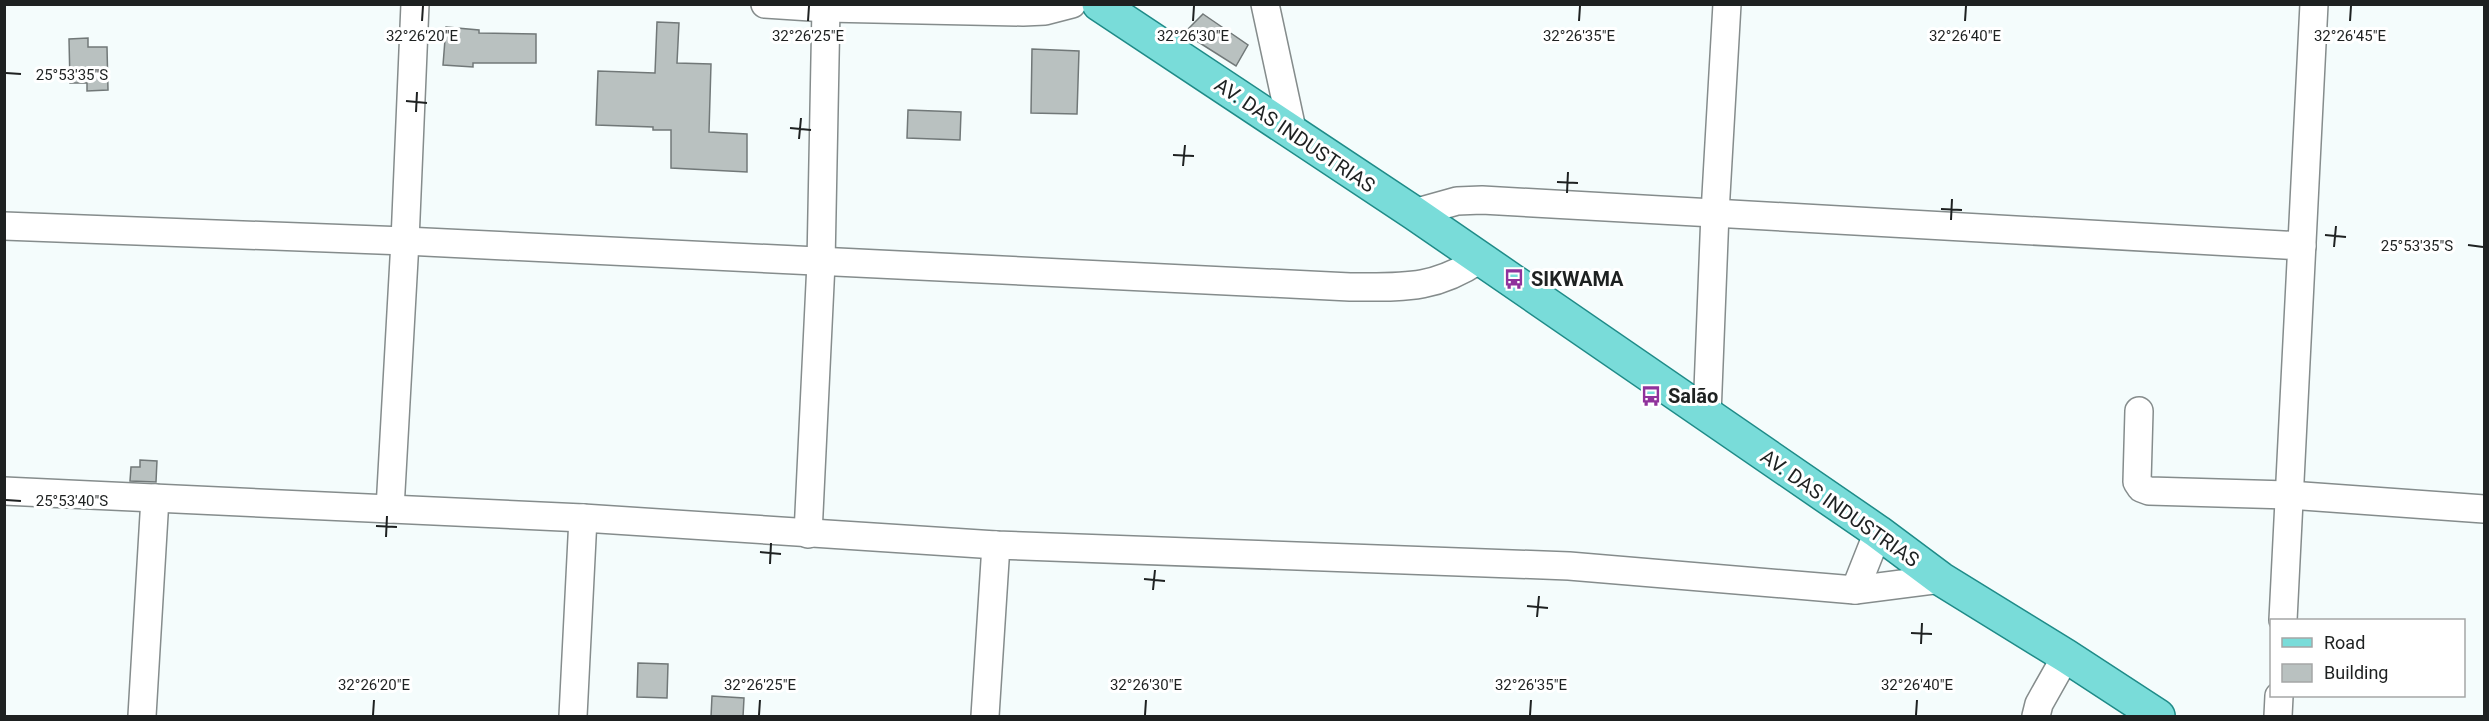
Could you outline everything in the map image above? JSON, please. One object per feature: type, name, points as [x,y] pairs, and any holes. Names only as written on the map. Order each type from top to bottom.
[{"type":"main road","name":"AV. DAS INDUSTRIAS","points":[[1099,4],[1414,213],[1878,532],[1941,579],[2066,656],[2158,717]]},
{"type":"street","points":[[390,508],[415,4]]},
{"type":"street","points":[[765,4],[826,8],[1023,12],[1045,11],[1072,4]]},
{"type":"street","points":[[1265,4],[1293,134]]},
{"type":"street","points":[[1707,415],[1715,213],[1727,4]]},
{"type":"street","points":[[2283,619],[2314,4]]},
{"type":"street","points":[[808,534],[821,263],[826,8]]},
{"type":"street","points":[[1414,213],[1457,201],[1482,200],[2302,246]]},
{"type":"street","points":[[4,226],[405,241],[1350,288],[1429,284],[1485,263]]},
{"type":"street","points":[[2139,411],[2137,482],[2141,488],[2165,494],[2289,495],[2484,509]]},
{"type":"street","points":[[4,491],[583,518],[808,534],[996,544],[1569,566],[1855,590],[1941,579]]},
{"type":"street","points":[[142,717],[155,498]]},
{"type":"street","points":[[573,717],[583,518]]},
{"type":"street","points":[[1855,590],[1878,532]]},
{"type":"street","points":[[985,717],[996,544]]},
{"type":"street","points":[[2036,717],[2039,704],[2066,656]]},
{"type":"street","points":[[2278,717],[2279,697]]},
{"type":"building","points":[[1203,14],[1248,45],[1236,66],[1184,33]]},
{"type":"building","points":[[657,22],[679,23],[677,63],[711,64],[709,132],[747,134],[747,172],[671,168],[671,130],[596,125],[598,71],[655,73]]},
{"type":"building","points":[[446,27],[479,30],[479,33],[536,34],[536,63],[473,63],[473,67],[443,65]]},
{"type":"building","points":[[88,38],[88,47],[107,47],[108,90],[87,91],[87,83],[70,83],[69,39]]},
{"type":"building","points":[[1032,49],[1079,51],[1077,114],[1031,113]]},
{"type":"building","points":[[908,110],[961,112],[960,140],[907,138]]},
{"type":"building","points":[[140,460],[157,461],[156,482],[130,481],[131,467],[140,467]]},
{"type":"building","points":[[638,663],[668,664],[667,698],[637,697]]},
{"type":"building","points":[[712,696],[744,698],[743,717],[711,717]]},
{"type":"place","name":"SIKWAMA","points":[[1514,279]]},
{"type":"place","name":"Salão","points":[[1651,396]]}]
